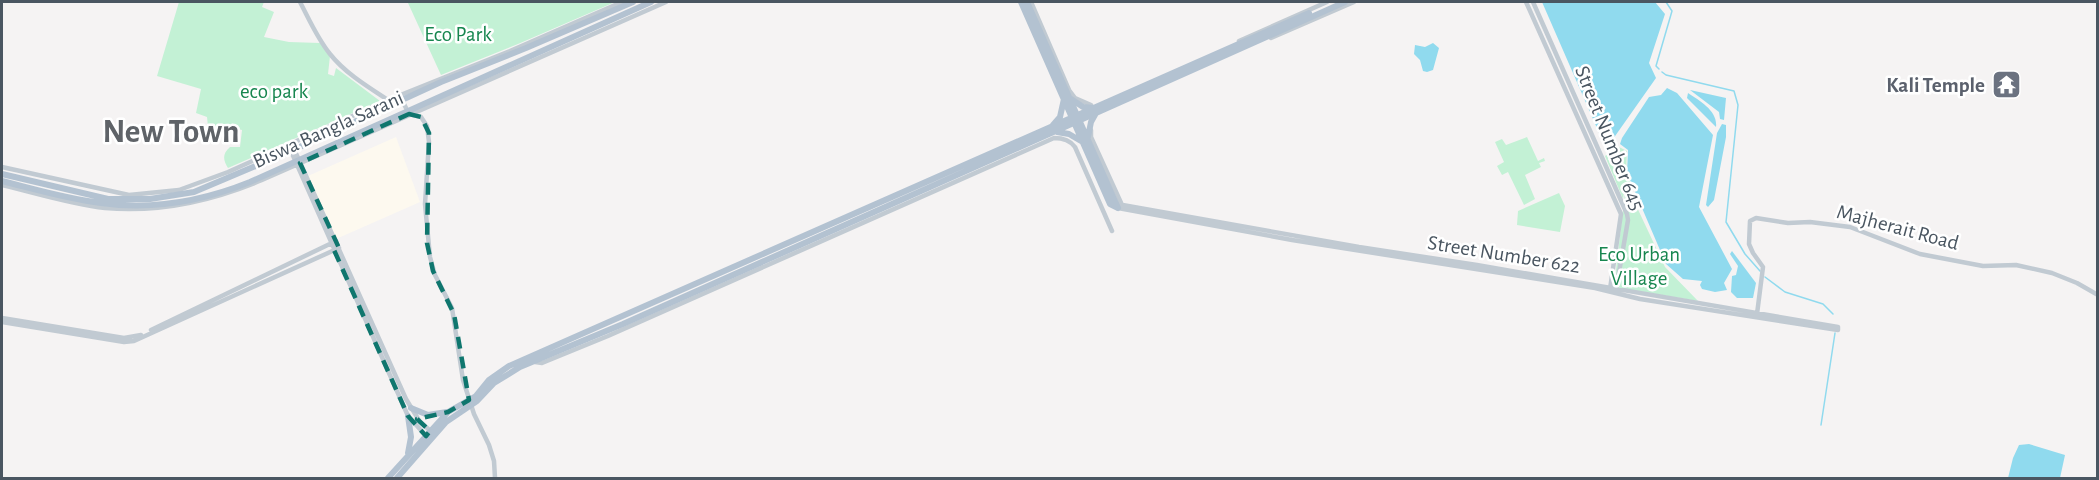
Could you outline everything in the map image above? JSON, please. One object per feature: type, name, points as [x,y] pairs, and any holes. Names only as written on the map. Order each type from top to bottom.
[{"type":"main road","name":"Biswa Bangla Sarani","points":[[2,174],[100,198],[150,200],[181,195],[209,187],[390,102],[402,100],[633,2]]},
{"type":"main road","name":"Biswa Bangla Sarani","points":[[2,183],[91,202],[147,205],[185,201],[213,194],[298,162],[651,2]]},
{"type":"main road","points":[[1021,2],[1086,142],[1119,206]]},
{"type":"main road","points":[[411,408],[428,416],[448,412],[480,398],[494,383],[508,374],[1052,130],[1060,117],[1066,97],[1029,2]]},
{"type":"main road","points":[[388,478],[430,435],[470,402],[495,375],[518,362],[1076,120],[1335,2]]},
{"type":"main road","points":[[1066,97],[1083,107],[1097,110],[1345,2]]},
{"type":"main road","points":[[1097,110],[1086,142],[1095,171],[1110,204],[1119,206]]},
{"type":"main road","points":[[1052,130],[1069,134],[1086,142]]},
{"type":"main road","points":[[397,478],[448,412]]},
{"type":"main road","points":[[408,416],[411,437],[408,457]]},
{"type":"street","points":[[300,2],[324,47],[333,58],[390,102]]},
{"type":"street","points":[[2,167],[129,195],[179,190],[228,172],[622,2]]},
{"type":"street","points":[[408,113],[666,2]]},
{"type":"street","points":[[1029,2],[1069,90],[1075,98],[1089,105],[1098,104],[1327,2]]},
{"type":"street","points":[[1119,206],[1091,135],[1097,117],[1354,2]]},
{"type":"street","name":"Street Number 645","points":[[1526,2],[1621,214],[1609,290]]},
{"type":"street","name":"Street Number 645","points":[[1533,2],[1627,214],[1628,220],[1616,291]]},
{"type":"street","points":[[402,100],[408,113],[421,117],[429,133],[425,186],[427,243],[434,271],[454,314],[460,368],[476,420],[491,450],[495,478]]},
{"type":"street","points":[[535,362],[542,363],[608,336],[1054,138],[1064,139],[1073,144],[1112,231]]},
{"type":"street","points":[[292,150],[408,416],[430,435]]},
{"type":"street","points":[[1087,173],[1095,171]]},
{"type":"street","name":"Street Number 622","points":[[1119,206],[1333,246],[1716,307],[1838,330],[1839,327],[1807,323]]},
{"type":"street","name":"Street Number 622","points":[[1119,206],[1609,290]]},
{"type":"street","name":"Majherait Road","points":[[1757,314],[1763,267],[1749,244],[1750,221],[1756,218],[1788,223],[1810,222],[1850,227],[1920,254],[1983,266],[2032,267],[2062,276],[2097,295]]},
{"type":"street","points":[[2,320],[124,338],[137,337],[333,242]]},
{"type":"street","points":[[2,320],[124,342],[134,341],[336,249]]},
{"type":"street","points":[[336,249],[411,408],[430,435]]},
{"type":"highlighted area","points":[[409,114],[421,117],[429,133],[427,243],[433,271],[454,314],[469,400],[448,412],[417,419],[430,431],[426,436],[408,416],[334,250],[339,248],[300,163]]},
{"type":"shaded area","points":[[396,137],[420,202],[336,239],[308,176]]},
{"type":"green space","name":"eco park","points":[[179,2],[264,2],[262,7],[274,12],[264,37],[289,42],[320,43],[330,56],[328,74],[334,76],[336,68],[380,101],[228,168],[224,160],[225,155],[230,147],[240,147],[242,130],[221,125],[220,129],[208,127],[207,117],[196,113],[201,89],[157,76]]},
{"type":"green space","name":"Eco Park","points":[[615,2],[441,75],[408,3]]},
{"type":"green space","points":[[1527,137],[1538,161],[1544,158],[1545,161],[1539,163],[1541,167],[1525,175],[1535,199],[1524,205],[1508,172],[1502,175],[1497,166],[1504,162],[1495,142],[1502,139],[1506,145]]},
{"type":"green space","points":[[1619,147],[1627,151],[1626,173],[1630,182],[1625,184],[1623,199],[1605,156]]},
{"type":"green space","name":"Eco Urban Village","points":[[1626,184],[1665,267],[1698,301],[1614,287]]},
{"type":"green space","points":[[1559,193],[1565,206],[1560,232],[1517,225],[1518,211]]},
{"type":"water","points":[[1542,2],[1655,2],[1665,14],[1649,63],[1656,78],[1613,139],[1600,135]]},
{"type":"water","points":[[1433,43],[1439,48],[1433,70],[1423,71],[1420,60],[1414,54],[1415,45],[1425,47]]},
{"type":"water","points":[[1667,88],[1677,93],[1713,135],[1699,207],[1732,269],[1724,283],[1727,290],[1715,292],[1702,289],[1700,285],[1702,281],[1683,279],[1666,264],[1627,173],[1628,150],[1620,144],[1622,138],[1649,97],[1661,95]]},
{"type":"water","points":[[1690,90],[1726,98],[1724,120],[1720,119],[1719,112]]},
{"type":"water","points":[[1688,93],[1711,111],[1716,127],[1687,98]]},
{"type":"water","points":[[1722,124],[1726,125],[1726,137],[1714,200],[1708,207],[1706,205],[1717,133]]},
{"type":"water","points":[[1732,251],[1756,283],[1753,298],[1737,298],[1731,292],[1732,276],[1736,275],[1738,266],[1730,254]]},
{"type":"water","points":[[2029,444],[2065,455],[2060,478],[2008,478],[2019,445]]},
{"type":"waterway","points":[[1659,69],[1656,66],[1672,11],[1666,2]]},
{"type":"waterway","points":[[1662,72],[1666,75],[1734,91],[1738,105],[1726,222],[1745,254],[1760,271]]},
{"type":"waterway","points":[[1765,277],[1785,292],[1823,304],[1833,314]]},
{"type":"waterway","points":[[1821,425],[1835,333]]},
{"type":"place","name":"Kali Temple","points":[[2006,85]]},
{"type":"district","name":"New Town","points":[[171,130]]}]
